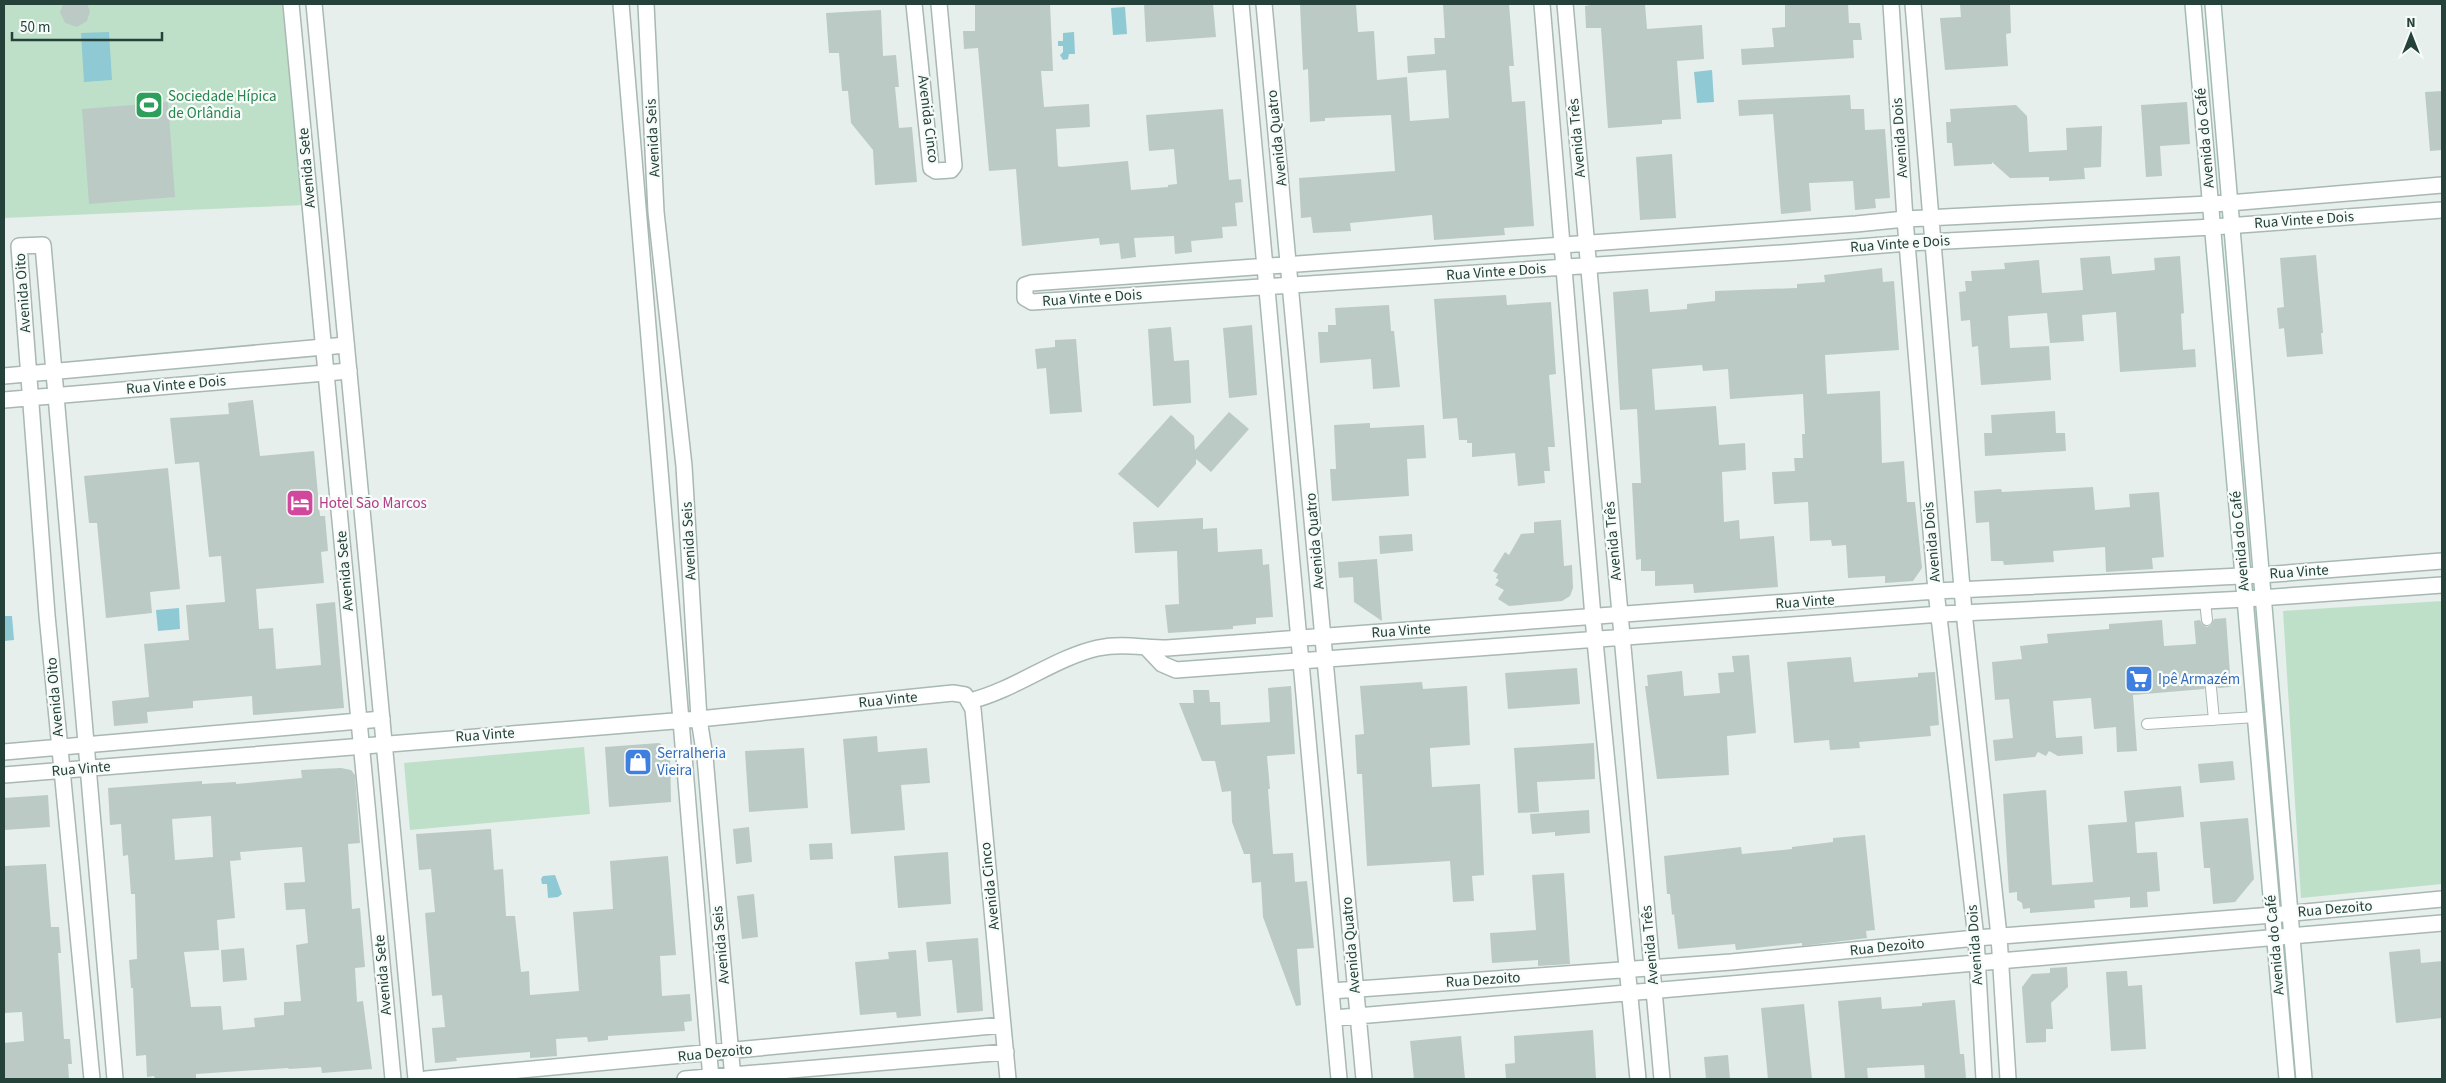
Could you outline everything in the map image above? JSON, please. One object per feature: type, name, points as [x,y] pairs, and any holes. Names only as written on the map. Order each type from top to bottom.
[{"type":"street","name":"Avenida Sete","points":[[291,4],[394,1079]]},
{"type":"street","name":"Avenida Sete","points":[[314,4],[416,1079]]},
{"type":"street","name":"Avenida Seis","points":[[621,4],[711,1078]]},
{"type":"street","name":"Avenida Seis","points":[[646,4],[656,212],[684,466],[699,719],[733,1077]]},
{"type":"street","name":"Avenida Cinco","points":[[914,4],[932,168],[940,172],[951,170],[954,166],[939,4]]},
{"type":"street","name":"Avenida Quatro","points":[[1241,4],[1339,1079]]},
{"type":"street","name":"Avenida Quatro","points":[[1264,4],[1364,1079]]},
{"type":"street","name":"Avenida Três","points":[[1542,4],[1595,641],[1638,1079]]},
{"type":"street","name":"Avenida Três","points":[[1565,4],[1662,1079]]},
{"type":"street","name":"Avenida Dois","points":[[1891,4],[1905,219],[1936,591],[1976,938],[1984,1079]]},
{"type":"street","name":"Avenida Dois","points":[[1913,4],[1964,612],[1998,936],[2008,1079]]},
{"type":"street","name":"Avenida do Café","points":[[2193,4],[2287,1079]]},
{"type":"street","name":"Avenida do Café","points":[[2212,4],[2304,1079]]},
{"type":"street","name":"Rua Vinte e Dois","points":[[2442,185],[2229,203],[1905,219],[1029,283],[1025,287],[1025,298],[1032,302],[1932,241],[2213,227],[2442,210]]},
{"type":"street","name":"Avenida Oito","points":[[92,1079],[62,770],[19,246],[43,245],[115,1079]]},
{"type":"street","name":"Rua Vinte e Dois","points":[[4,376],[346,344]]},
{"type":"street","name":"Rua Vinte e Dois","points":[[4,400],[349,371]]},
{"type":"street","name":"Rua Vinte","points":[[4,775],[699,719],[953,693],[968,698],[1003,691],[1080,653],[1113,646],[1168,648],[1962,589],[2261,575],[2442,561]]},
{"type":"street","name":"Rua Vinte","points":[[1146,647],[1162,664],[1176,670],[1595,641],[1964,612],[2246,599],[2442,585]]},
{"type":"street","name":"Avenida Cinco","points":[[968,698],[973,709],[1008,1079]]},
{"type":"street","name":"Rua Vinte","points":[[4,752],[382,719]]},
{"type":"street","name":"Rua Dezoito","points":[[1331,991],[1652,968],[1998,936],[2273,915],[2442,898]]},
{"type":"street","name":"Rua Dezoito","points":[[1334,1018],[1877,973],[1977,962],[2442,923]]},
{"type":"street","name":"Rua Dezoito","points":[[426,1079],[1003,1025]]},
{"type":"street","name":"Rua Dezoito","points":[[684,1079],[733,1077],[1006,1052]]},
{"type":"lane","points":[[2205,601],[2207,620]]},
{"type":"lane","points":[[2211,688],[2214,720]]},
{"type":"lane","points":[[2147,724],[2256,717]]},
{"type":"green space","name":"Sociedade Hípica de Orlândia","points":[[4,4],[284,4],[304,205],[4,218]]},
{"type":"green space","points":[[2442,601],[2442,884],[2301,898],[2283,611]]},
{"type":"green space","points":[[584,747],[590,814],[410,830],[404,763]]},
{"type":"water","points":[[1125,7],[1127,34],[1113,35],[1111,8]]},
{"type":"water","points":[[109,32],[112,80],[84,82],[81,33]]},
{"type":"water","points":[[1074,32],[1075,54],[1069,54],[1068,59],[1063,60],[1060,55],[1063,52],[1063,46],[1058,46],[1058,41],[1063,41],[1063,33]]},
{"type":"water","points":[[1712,70],[1714,102],[1697,103],[1694,72]]},
{"type":"water","points":[[179,608],[180,629],[158,631],[156,610]]},
{"type":"water","points":[[4,616],[12,616],[14,640],[4,641]]},
{"type":"water","points":[[555,875],[562,894],[558,897],[548,898],[547,884],[542,884],[541,879],[543,876]]},
{"type":"building","points":[[63,4],[87,4],[90,11],[87,21],[77,27],[65,23],[60,12]]},
{"type":"building","points":[[975,4],[1050,4],[1053,71],[1041,71],[1044,107],[1089,104],[1090,127],[1056,129],[1058,166],[1128,161],[1131,190],[1168,187],[1168,185],[1177,184],[1174,149],[1149,151],[1146,115],[1223,109],[1229,180],[1241,179],[1243,202],[1235,203],[1237,226],[1222,227],[1223,238],[1191,241],[1192,252],[1175,254],[1174,236],[1134,238],[1136,257],[1121,259],[1119,243],[1100,245],[1099,238],[1022,246],[1016,169],[989,171],[978,48],[964,49],[963,31],[975,31]]},
{"type":"building","points":[[1144,4],[1213,4],[1216,37],[1146,42]]},
{"type":"building","points":[[1300,4],[1356,4],[1358,32],[1374,31],[1377,80],[1407,77],[1410,121],[1449,118],[1446,70],[1408,73],[1407,56],[1435,54],[1434,38],[1445,38],[1443,4],[1509,4],[1514,66],[1509,66],[1512,102],[1525,101],[1534,226],[1504,228],[1505,235],[1434,240],[1432,215],[1350,223],[1351,231],[1313,233],[1311,217],[1301,218],[1299,178],[1395,171],[1391,115],[1325,118],[1325,121],[1310,122],[1308,69],[1303,70]]},
{"type":"building","points":[[1596,4],[1645,4],[1647,29],[1702,25],[1704,59],[1677,61],[1681,119],[1662,120],[1662,124],[1608,128],[1601,28],[1586,28],[1585,6]]},
{"type":"building","points":[[1785,4],[1848,4],[1849,23],[1860,23],[1862,40],[1853,40],[1854,58],[1742,65],[1741,49],[1774,47],[1772,28],[1785,27]]},
{"type":"building","points":[[1960,4],[2010,4],[2011,33],[2006,34],[2008,66],[1945,70],[1940,18],[1961,17]]},
{"type":"building","points":[[881,10],[883,56],[896,55],[899,87],[895,87],[899,128],[912,127],[917,182],[875,185],[873,150],[851,123],[848,91],[842,91],[839,53],[829,53],[826,13]]},
{"type":"building","points":[[2442,91],[2442,150],[2430,151],[2425,92]]},
{"type":"building","points":[[1850,95],[1851,109],[1864,109],[1865,130],[1885,129],[1890,198],[1875,199],[1876,208],[1855,210],[1853,181],[1809,183],[1811,211],[1781,214],[1773,114],[1739,116],[1738,100]]},
{"type":"building","points":[[168,102],[175,197],[89,204],[82,109]]},
{"type":"building","points":[[2187,102],[2190,144],[2160,146],[2162,176],[2146,177],[2141,105]]},
{"type":"building","points":[[2016,105],[2027,116],[2029,152],[2067,150],[2066,128],[2102,126],[2101,167],[2084,168],[2085,179],[2049,181],[2049,177],[2010,178],[1992,162],[1992,164],[1954,166],[1952,143],[1947,143],[1946,122],[1951,122],[1950,109]]},
{"type":"building","points":[[1672,154],[1676,218],[1640,220],[1636,157]]},
{"type":"building","points":[[2316,255],[2323,354],[2287,357],[2284,328],[2279,329],[2277,308],[2284,307],[2280,258]]},
{"type":"building","points":[[2110,256],[2112,274],[2155,270],[2154,258],[2180,256],[2184,313],[2181,314],[2183,350],[2195,349],[2196,367],[2120,372],[2116,312],[2082,315],[2084,341],[2050,343],[2047,313],[2008,316],[2010,348],[2049,346],[2051,380],[1981,385],[1978,346],[1972,347],[1970,320],[1961,321],[1959,292],[1966,291],[1965,281],[1972,281],[1971,271],[2005,269],[2004,263],[2039,260],[2042,293],[2083,290],[2080,258]]},
{"type":"building","points":[[1882,268],[1883,282],[1894,281],[1899,350],[1825,355],[1827,394],[1880,391],[1882,463],[1904,461],[1907,502],[1915,502],[1922,568],[1913,581],[1885,583],[1885,576],[1848,578],[1846,545],[1832,546],[1831,540],[1810,541],[1808,502],[1774,504],[1772,472],[1795,471],[1794,458],[1803,458],[1802,434],[1805,434],[1803,394],[1730,399],[1728,369],[1703,371],[1702,365],[1652,369],[1655,410],[1716,406],[1719,445],[1745,443],[1746,470],[1722,472],[1724,522],[1739,520],[1740,539],[1774,536],[1778,587],[1694,593],[1693,584],[1655,586],[1655,571],[1641,571],[1641,559],[1636,560],[1632,483],[1641,483],[1637,409],[1620,410],[1613,292],[1648,289],[1650,312],[1687,309],[1687,304],[1715,301],[1715,291],[1797,288],[1797,284],[1825,282],[1824,275]]},
{"type":"building","points":[[1506,295],[1507,305],[1551,302],[1556,374],[1549,375],[1555,447],[1548,447],[1550,471],[1544,471],[1545,483],[1518,486],[1515,453],[1472,457],[1472,443],[1467,443],[1467,440],[1459,440],[1457,418],[1443,419],[1434,299]]},
{"type":"building","points":[[1389,305],[1400,387],[1373,389],[1371,359],[1320,363],[1318,332],[1328,332],[1328,325],[1336,325],[1335,308]]},
{"type":"building","points":[[1252,325],[1257,395],[1229,398],[1223,328]]},
{"type":"building","points":[[1171,327],[1174,361],[1189,360],[1191,403],[1153,406],[1148,329]]},
{"type":"building","points":[[1076,339],[1082,412],[1050,414],[1046,368],[1037,369],[1035,349],[1055,347],[1055,340]]},
{"type":"building","points":[[253,400],[260,456],[314,451],[320,516],[325,516],[328,551],[321,552],[324,583],[256,589],[259,629],[273,628],[276,669],[321,665],[316,604],[335,602],[344,708],[253,715],[252,696],[193,701],[193,708],[147,712],[148,723],[114,726],[112,701],[149,697],[144,644],[189,640],[186,605],[225,602],[221,556],[209,557],[199,462],[175,464],[170,418],[229,414],[228,403]]},
{"type":"building","points":[[2055,411],[2056,433],[2065,433],[2066,451],[1985,456],[1984,433],[1992,433],[1991,415]]},
{"type":"building","points":[[1229,412],[1249,429],[1211,472],[1196,459],[1196,464],[1158,508],[1118,474],[1171,415],[1194,436],[1195,450]]},
{"type":"building","points":[[1370,423],[1370,428],[1424,425],[1426,458],[1407,459],[1409,496],[1332,501],[1330,469],[1336,469],[1334,425]]},
{"type":"building","points":[[168,468],[180,589],[150,592],[152,613],[106,618],[97,523],[89,523],[84,476]]},
{"type":"building","points":[[2093,487],[2095,510],[2130,507],[2129,494],[2159,492],[2164,557],[2152,558],[2153,569],[2106,572],[2105,547],[2053,551],[2054,562],[2004,565],[2003,561],[1991,561],[1989,522],[1976,523],[1974,491],[2001,489],[2002,492]]},
{"type":"building","points":[[1203,518],[1203,529],[1217,528],[1218,552],[1262,549],[1263,565],[1269,564],[1273,617],[1256,618],[1256,624],[1233,626],[1233,629],[1168,633],[1165,605],[1179,604],[1177,551],[1135,553],[1133,522]]},
{"type":"building","points":[[1561,520],[1564,566],[1572,565],[1573,588],[1570,596],[1562,601],[1509,606],[1498,599],[1504,590],[1495,585],[1499,580],[1496,578],[1498,574],[1493,571],[1505,552],[1509,555],[1521,534],[1534,533],[1534,522]]},
{"type":"building","points":[[1412,534],[1413,551],[1380,554],[1379,536]]},
{"type":"building","points":[[1377,559],[1382,621],[1354,602],[1353,577],[1339,578],[1338,562]]},
{"type":"building","points":[[2226,618],[2231,687],[2218,688],[2211,681],[2207,683],[2204,689],[2133,695],[2137,751],[2117,752],[2116,727],[2094,729],[2091,698],[2053,701],[2056,738],[2082,736],[2083,754],[2058,756],[2049,751],[2046,756],[2038,752],[2035,757],[1995,761],[1993,740],[2013,738],[2009,699],[1995,700],[1992,662],[2022,659],[2020,646],[2048,643],[2047,634],[2109,629],[2109,624],[2162,620],[2164,646],[2196,644],[2194,621],[2200,620],[2207,627],[2211,625],[2214,619]]},
{"type":"building","points":[[1749,655],[1756,733],[1727,736],[1729,775],[1657,779],[1645,686],[1648,686],[1647,675],[1682,671],[1684,696],[1720,693],[1718,673],[1734,672],[1732,656]]},
{"type":"building","points":[[1851,657],[1854,682],[1918,677],[1918,673],[1935,672],[1939,725],[1930,726],[1931,736],[1859,742],[1860,748],[1830,750],[1829,740],[1794,743],[1787,662]]},
{"type":"building","points":[[1577,668],[1580,704],[1508,709],[1505,673]]},
{"type":"building","points":[[1422,682],[1423,689],[1467,686],[1470,745],[1430,748],[1430,751],[1432,787],[1480,784],[1484,875],[1472,876],[1474,901],[1453,902],[1450,861],[1367,866],[1362,774],[1357,774],[1355,735],[1364,734],[1360,686]]},
{"type":"building","points":[[1291,686],[1295,754],[1267,756],[1273,854],[1293,853],[1295,882],[1307,881],[1314,948],[1297,949],[1301,1005],[1296,1006],[1263,917],[1261,882],[1252,883],[1250,854],[1244,854],[1232,822],[1231,791],[1222,792],[1215,761],[1202,761],[1179,703],[1194,703],[1193,690],[1209,690],[1210,702],[1220,702],[1221,725],[1270,722],[1268,688]]},
{"type":"building","points":[[877,736],[878,752],[927,748],[930,783],[901,785],[905,830],[851,834],[843,739]]},
{"type":"building","points":[[659,743],[670,750],[671,802],[609,807],[605,747]]},
{"type":"building","points":[[1594,743],[1595,779],[1537,782],[1539,812],[1518,813],[1514,748]]},
{"type":"building","points":[[804,748],[808,808],[749,812],[745,751]]},
{"type":"building","points":[[2233,761],[2235,780],[2200,783],[2198,764]]},
{"type":"building","points":[[341,768],[351,770],[355,775],[360,843],[348,844],[352,909],[360,908],[365,967],[355,968],[357,1002],[363,1001],[372,1069],[322,1073],[321,1067],[288,1068],[196,1074],[196,1079],[155,1079],[154,1076],[147,1077],[146,1055],[136,1056],[133,988],[131,988],[129,960],[137,959],[135,894],[131,894],[128,855],[123,856],[121,824],[110,825],[108,788],[202,781],[202,784],[236,782],[236,784],[302,778],[301,770]],"holes":[[[211,816],[213,857],[175,860],[172,819]],[[302,847],[305,882],[284,883],[286,910],[305,909],[308,943],[296,945],[301,1001],[284,1002],[284,1015],[254,1018],[255,1027],[223,1030],[221,1006],[191,1007],[184,952],[219,950],[217,920],[235,918],[230,861],[241,860],[240,852]]]},
{"type":"building","points":[[2181,786],[2184,817],[2135,822],[2137,853],[2157,852],[2160,891],[2147,892],[2148,907],[2130,908],[2130,897],[2094,900],[2095,908],[2030,913],[2030,908],[2023,909],[2022,903],[2017,900],[2017,892],[2009,893],[2003,794],[2046,790],[2052,885],[2093,882],[2088,825],[2127,822],[2124,791]]},
{"type":"building","points":[[48,795],[50,827],[4,830],[4,798]]},
{"type":"building","points":[[1589,810],[1590,833],[1555,836],[1555,832],[1532,834],[1530,814]]},
{"type":"building","points":[[2248,818],[2254,879],[2235,902],[2213,904],[2210,868],[2204,868],[2200,822]]},
{"type":"building","points":[[749,827],[752,862],[736,864],[733,829]]},
{"type":"building","points":[[491,829],[494,870],[503,869],[506,916],[515,916],[521,972],[529,971],[530,995],[579,991],[573,912],[613,909],[610,861],[668,856],[676,955],[660,956],[662,996],[690,994],[692,1021],[684,1022],[685,1031],[608,1036],[608,1040],[588,1042],[587,1037],[556,1039],[557,1056],[530,1058],[530,1052],[456,1058],[457,1061],[435,1063],[432,1028],[445,1027],[442,995],[432,996],[425,913],[435,912],[431,869],[419,870],[416,834]]},
{"type":"building","points":[[1865,835],[1875,930],[1866,931],[1867,938],[1802,946],[1802,943],[1736,950],[1735,944],[1678,949],[1670,894],[1667,894],[1664,856],[1741,847],[1742,854],[1792,849],[1792,847],[1833,842],[1833,838]]},
{"type":"building","points":[[832,843],[833,859],[810,860],[809,844]]},
{"type":"building","points":[[948,852],[951,904],[898,908],[894,856]]},
{"type":"building","points":[[46,864],[51,927],[59,927],[61,953],[58,953],[64,1039],[70,1039],[72,1064],[68,1064],[69,1079],[4,1079],[4,1043],[24,1041],[22,1012],[4,1013],[4,866]]},
{"type":"building","points":[[1564,873],[1570,964],[1538,966],[1538,960],[1492,963],[1490,933],[1536,930],[1532,875]]},
{"type":"building","points":[[754,894],[758,937],[742,939],[737,896]]},
{"type":"building","points":[[978,938],[983,1011],[957,1013],[952,960],[928,962],[926,942]]},
{"type":"building","points":[[244,948],[247,980],[223,982],[221,950]]},
{"type":"building","points":[[2420,949],[2421,963],[2442,961],[2442,1018],[2396,1023],[2389,952]]},
{"type":"building","points":[[916,950],[921,1016],[897,1018],[896,1012],[860,1015],[855,962],[889,959],[888,952]]},
{"type":"building","points":[[2067,967],[2068,987],[2051,1003],[2053,1029],[2046,1029],[2046,1042],[2026,1043],[2022,987],[2032,974],[2050,973],[2050,968]]},
{"type":"building","points":[[2127,971],[2128,986],[2142,985],[2146,1049],[2111,1051],[2106,972]]},
{"type":"building","points":[[1881,997],[1882,1009],[1922,1006],[1922,1003],[1955,1000],[1960,1054],[1964,1054],[1966,1078],[1925,1079],[1924,1065],[1867,1068],[1868,1079],[1845,1079],[1838,1001]]},
{"type":"building","points":[[1804,1004],[1812,1079],[1768,1079],[1761,1008]]},
{"type":"building","points":[[1593,1030],[1596,1079],[1506,1079],[1505,1064],[1515,1063],[1514,1036]]},
{"type":"building","points":[[1461,1036],[1465,1079],[1414,1079],[1410,1041]]},
{"type":"building","points":[[1728,1055],[1730,1079],[1706,1079],[1704,1057]]},
{"type":"place","name":"Sociedade Hípica de Orlândia","points":[[149,105]]},
{"type":"place","name":"Hotel São Marcos","points":[[300,503]]},
{"type":"place","name":"Ipê Armazém","points":[[2139,679]]},
{"type":"place","name":"Serralheria Vieira","points":[[638,762]]}]
